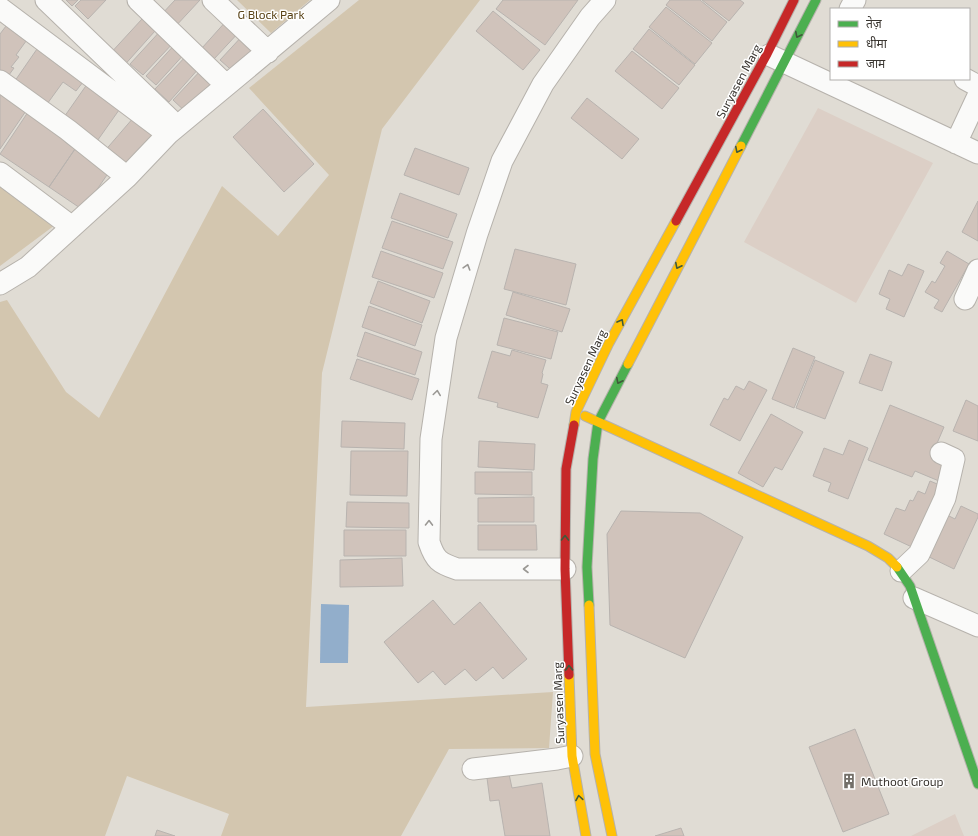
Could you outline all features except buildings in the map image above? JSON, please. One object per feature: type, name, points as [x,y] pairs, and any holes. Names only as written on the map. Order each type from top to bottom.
[{"type":"street","points":[[46,0],[173,130]]},
{"type":"street","points":[[138,0],[226,85]]},
{"type":"street","points":[[213,0],[268,52]]},
{"type":"street","points":[[0,284],[28,267],[127,177],[173,130],[329,0]]},
{"type":"street","points":[[565,569],[457,569],[443,564],[433,555],[429,542],[431,439],[446,338],[477,234],[502,162],[543,84],[590,16],[605,0]]},
{"type":"street","name":"Suryasen Marg","points":[[612,836],[595,754],[587,567],[592,459],[598,422],[775,58],[794,0]]},
{"type":"street","name":"Suryasen Marg","points":[[586,836],[572,756],[565,569],[566,469],[576,412],[609,343],[775,58],[816,0]]},
{"type":"street","points":[[0,8],[173,130]]},
{"type":"street","points":[[775,58],[978,153]]},
{"type":"street","points":[[967,80],[978,86]]},
{"type":"street","points":[[0,82],[68,130],[127,177]]},
{"type":"street","points":[[956,143],[978,96]]},
{"type":"street","points":[[0,173],[72,227]]},
{"type":"street","points":[[965,299],[978,270]]},
{"type":"street","points":[[576,412],[868,546],[890,559],[901,571],[910,586],[978,784]]},
{"type":"street","points":[[901,571],[919,554],[945,498],[954,460],[941,453]]},
{"type":"street","points":[[914,598],[978,626]]},
{"type":"street","points":[[472,769],[572,756]]},
{"type":"shaded area","points":[[818,108],[933,163],[856,303],[744,242]]},
{"type":"shaded area","points":[[955,814],[964,836],[911,836]]},
{"type":"green space","name":"G Block Park","points":[[237,0],[310,0],[271,33]]},
{"type":"green space","points":[[359,0],[480,0],[382,129],[322,373],[306,707],[553,692],[549,748],[449,749],[401,836],[221,836],[229,814],[127,776],[105,836],[0,836],[0,302],[7,300],[66,392],[99,418],[222,186],[278,236],[329,175],[249,88]]},
{"type":"green space","points":[[0,184],[55,225],[0,266]]},
{"type":"water","points":[[321,604],[349,605],[348,663],[320,663]]},
{"type":"traffic: fast","points":[[741,146],[816,0]]},
{"type":"traffic: fast","points":[[589,605],[587,567],[593,459],[598,422],[628,364]]},
{"type":"traffic: fast","points":[[897,567],[910,586],[978,784]]},
{"type":"traffic: slow","points":[[628,364],[741,146]]},
{"type":"traffic: slow","points":[[574,425],[576,412],[609,343],[676,221]]},
{"type":"traffic: slow","points":[[585,416],[868,546],[888,558],[897,567]]},
{"type":"traffic: slow","points":[[589,605],[595,754],[612,836]]},
{"type":"traffic: slow","points":[[569,675],[572,756],[586,836]]},
{"type":"traffic: jam","points":[[676,221],[767,54],[794,0]]},
{"type":"traffic: jam","points":[[569,675],[565,569],[566,469],[574,425]]},
{"type":"place","name":"Muthoot Group","points":[[849,781]]}]
